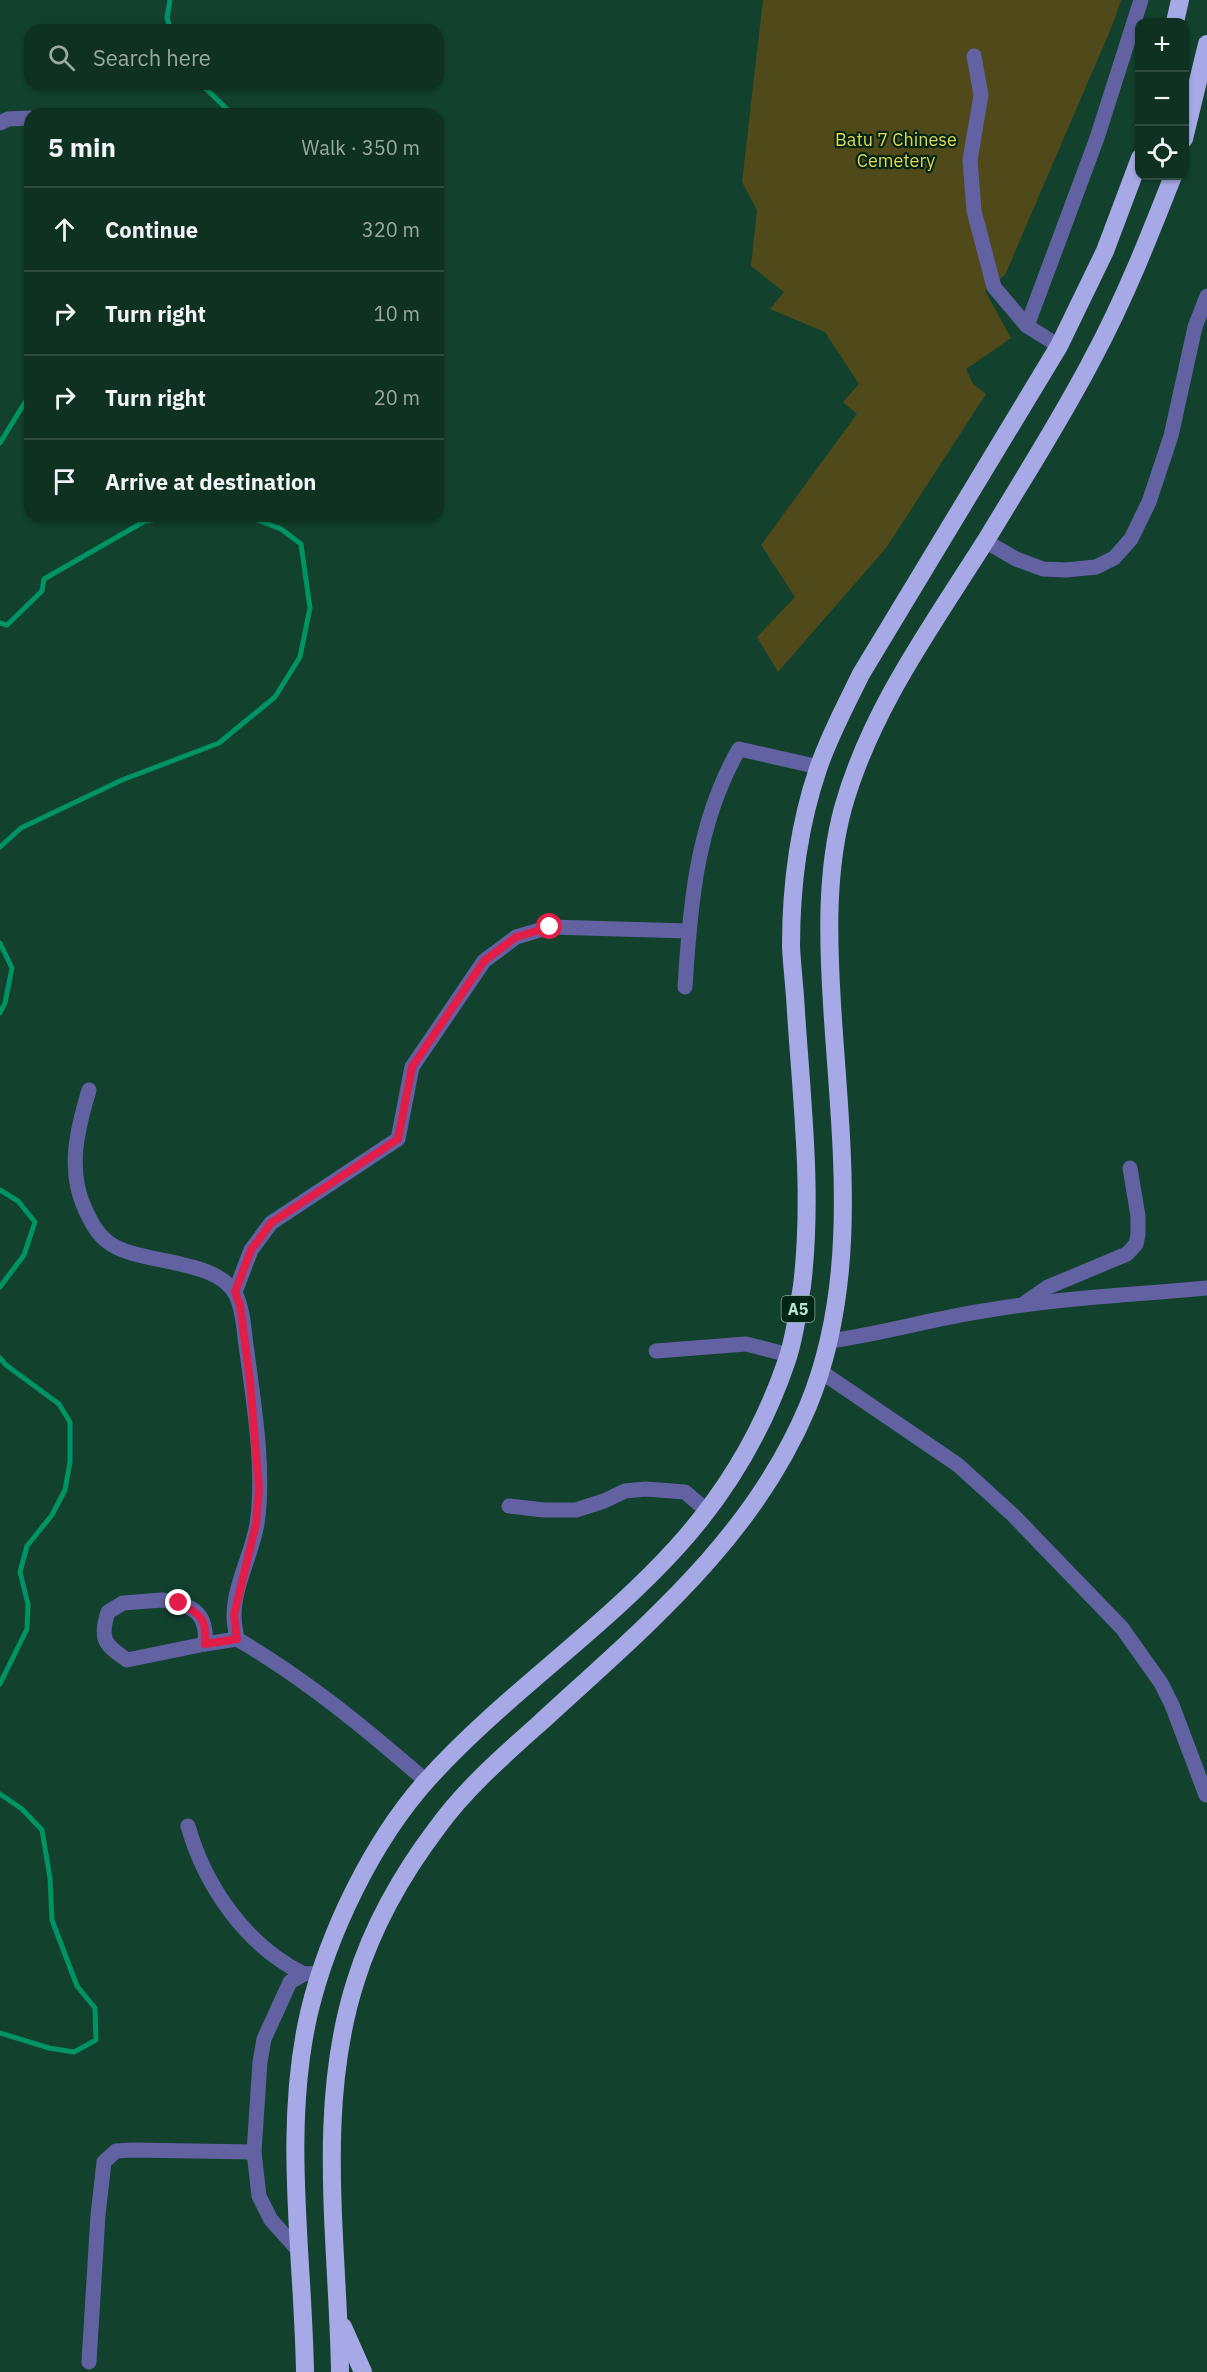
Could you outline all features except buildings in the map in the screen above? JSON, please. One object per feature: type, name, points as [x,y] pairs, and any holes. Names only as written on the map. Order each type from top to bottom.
[{"type":"highway","points":[[1176,18],[1180,0]]},
{"type":"highway","points":[[1188,126],[1207,44]]},
{"type":"highway","name":"A5","points":[[305,2372],[296,2134],[312,1974],[359,1880],[398,1818],[426,1781],[480,1725],[629,1595],[678,1546],[739,1466],[775,1393],[789,1355],[800,1302],[808,1210],[806,1139],[791,947],[794,884],[807,805],[833,729],[861,674],[1059,346],[1105,251],[1135,171]]},
{"type":"highway","name":"A5","points":[[340,2372],[334,2253],[332,2145],[338,2062],[355,1982],[369,1944],[389,1905],[438,1826],[511,1749],[658,1614],[734,1533],[772,1479],[801,1423],[829,1341],[842,1259],[842,1152],[828,947],[831,885],[842,810],[867,743],[888,699],[1093,359],[1139,261],[1171,180]]},
{"type":"highway","points":[[339,2319],[363,2372]]},
{"type":"street","points":[[1027,326],[1097,138],[1141,0]]},
{"type":"street","points":[[974,56],[981,94],[970,160],[974,211],[994,287],[1027,326],[1059,346]]},
{"type":"street","points":[[0,123],[8,119],[24,118]]},
{"type":"street","points":[[985,541],[1016,559],[1043,569],[1066,570],[1096,567],[1114,558],[1131,539],[1149,502],[1171,436],[1195,327],[1207,297]]},
{"type":"street","points":[[685,987],[698,857],[714,801],[739,749],[819,767]]},
{"type":"street","points":[[235,1292],[251,1250],[271,1223],[398,1139],[412,1067],[484,961],[516,937],[550,927],[689,931]]},
{"type":"street","points":[[89,1090],[80,1120],[74,1157],[80,1197],[93,1227],[109,1244],[199,1269],[218,1278],[235,1292],[240,1305],[250,1381],[259,1489],[256,1524],[234,1615],[237,1639]]},
{"type":"street","points":[[1024,1304],[1048,1287],[1127,1254],[1136,1244],[1138,1216],[1130,1168]]},
{"type":"street","points":[[829,1341],[873,1335],[979,1311],[1024,1304],[1207,1288]]},
{"type":"street","points":[[656,1351],[746,1344],[789,1355]]},
{"type":"street","points":[[820,1371],[936,1448],[976,1479],[1122,1628],[1161,1683],[1172,1705],[1206,1795]]},
{"type":"street","points":[[509,1506],[544,1510],[576,1510],[604,1502],[625,1491],[646,1489],[685,1492],[706,1510]]},
{"type":"street","points":[[205,1644],[207,1627],[198,1613],[179,1603],[162,1600],[123,1603],[108,1612],[103,1626],[104,1637],[110,1649],[127,1660],[237,1639],[300,1678],[363,1727],[426,1781]]},
{"type":"street","points":[[188,1826],[195,1853],[217,1894],[245,1929],[281,1963],[312,1974]]},
{"type":"street","points":[[299,2251],[271,2220],[259,2196],[254,2152],[260,2062],[264,2039],[290,1982],[312,1974]]},
{"type":"street","points":[[89,2362],[98,2215],[104,2162],[116,2151],[254,2152]]},
{"type":"green space","name":"Batu 7 Chinese Cemetery","points":[[763,0],[1121,0],[1112,26],[1005,275],[985,291],[1011,338],[966,369],[973,384],[986,394],[886,548],[778,672],[757,637],[795,597],[761,545],[857,414],[843,402],[859,384],[825,332],[770,309],[784,292],[751,266],[757,210],[742,182]]},
{"type":"waterway","points":[[169,24],[167,18],[170,0]]},
{"type":"waterway","points":[[207,90],[226,108]]},
{"type":"waterway","points":[[0,443],[24,404]]},
{"type":"waterway","points":[[0,623],[7,625],[42,591],[44,579],[143,522]]},
{"type":"waterway","points":[[0,847],[21,828],[122,780],[219,743],[275,697],[300,657],[310,608],[301,544],[281,529],[263,522]]},
{"type":"waterway","points":[[0,943],[12,968],[5,1003],[0,1013]]},
{"type":"waterway","points":[[0,1190],[18,1201],[35,1222],[24,1255],[0,1287]]},
{"type":"waterway","points":[[0,1358],[6,1365],[59,1404],[70,1422],[70,1462],[65,1490],[52,1515],[27,1546],[20,1572],[28,1604],[27,1629],[0,1684]]},
{"type":"waterway","points":[[0,1794],[22,1809],[42,1830],[50,1878],[52,1920],[77,1986],[95,2008],[96,2040],[74,2052],[49,2048],[0,2033]]},
{"type":"route","points":[[179,1603],[198,1613],[207,1627],[205,1644],[237,1639],[234,1615],[256,1524],[259,1489],[244,1328],[235,1292],[251,1250],[271,1223],[313,1193],[398,1139],[412,1067],[484,961],[516,937],[550,927]]}]
